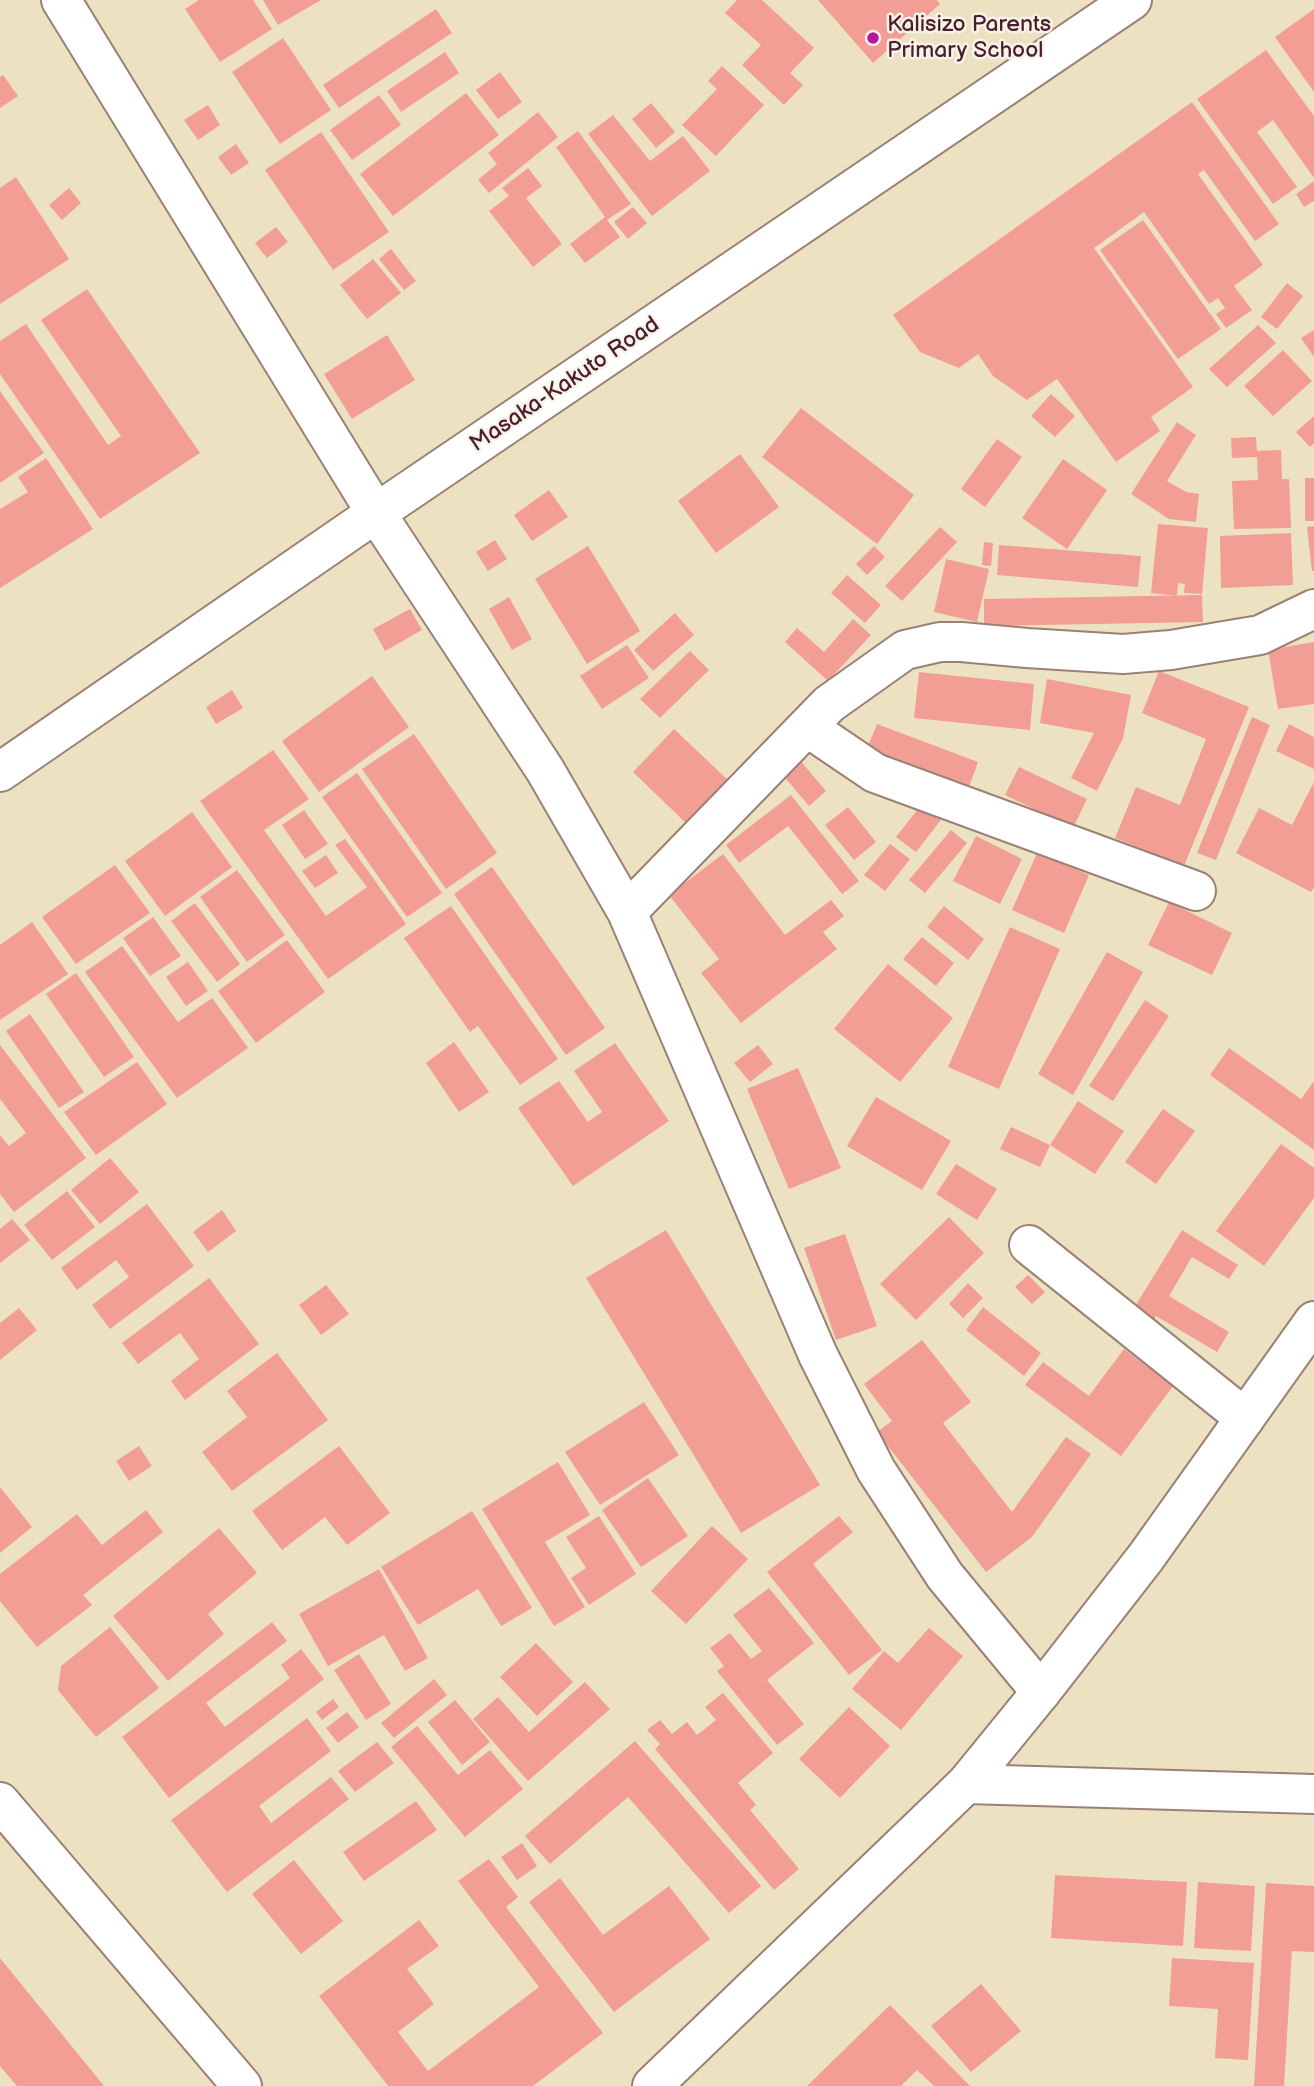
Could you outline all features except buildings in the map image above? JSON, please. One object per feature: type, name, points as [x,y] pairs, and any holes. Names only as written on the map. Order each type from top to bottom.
[{"type":"main road","points":[[61,0],[376,513],[545,770],[628,912],[818,1355],[876,1470],[945,1576],[1041,1692]]},
{"type":"main road","name":"Masaka-Kakuto Road","points":[[0,772],[376,513],[1132,0]]},
{"type":"main road","points":[[628,912],[829,704],[905,650],[940,642],[1123,654],[1171,650],[1261,635],[1314,609]]},
{"type":"main road","points":[[807,727],[875,773],[1196,891]]},
{"type":"main road","points":[[1028,1245],[1245,1418]]},
{"type":"main road","points":[[652,2086],[966,1784],[1146,1557],[1314,1321]]},
{"type":"main road","points":[[966,1784],[1314,1794]]},
{"type":"main road","points":[[5,1819],[242,2086]]},
{"type":"place","name":"Kalisizo Parents Primary School","points":[[873,38]]}]
